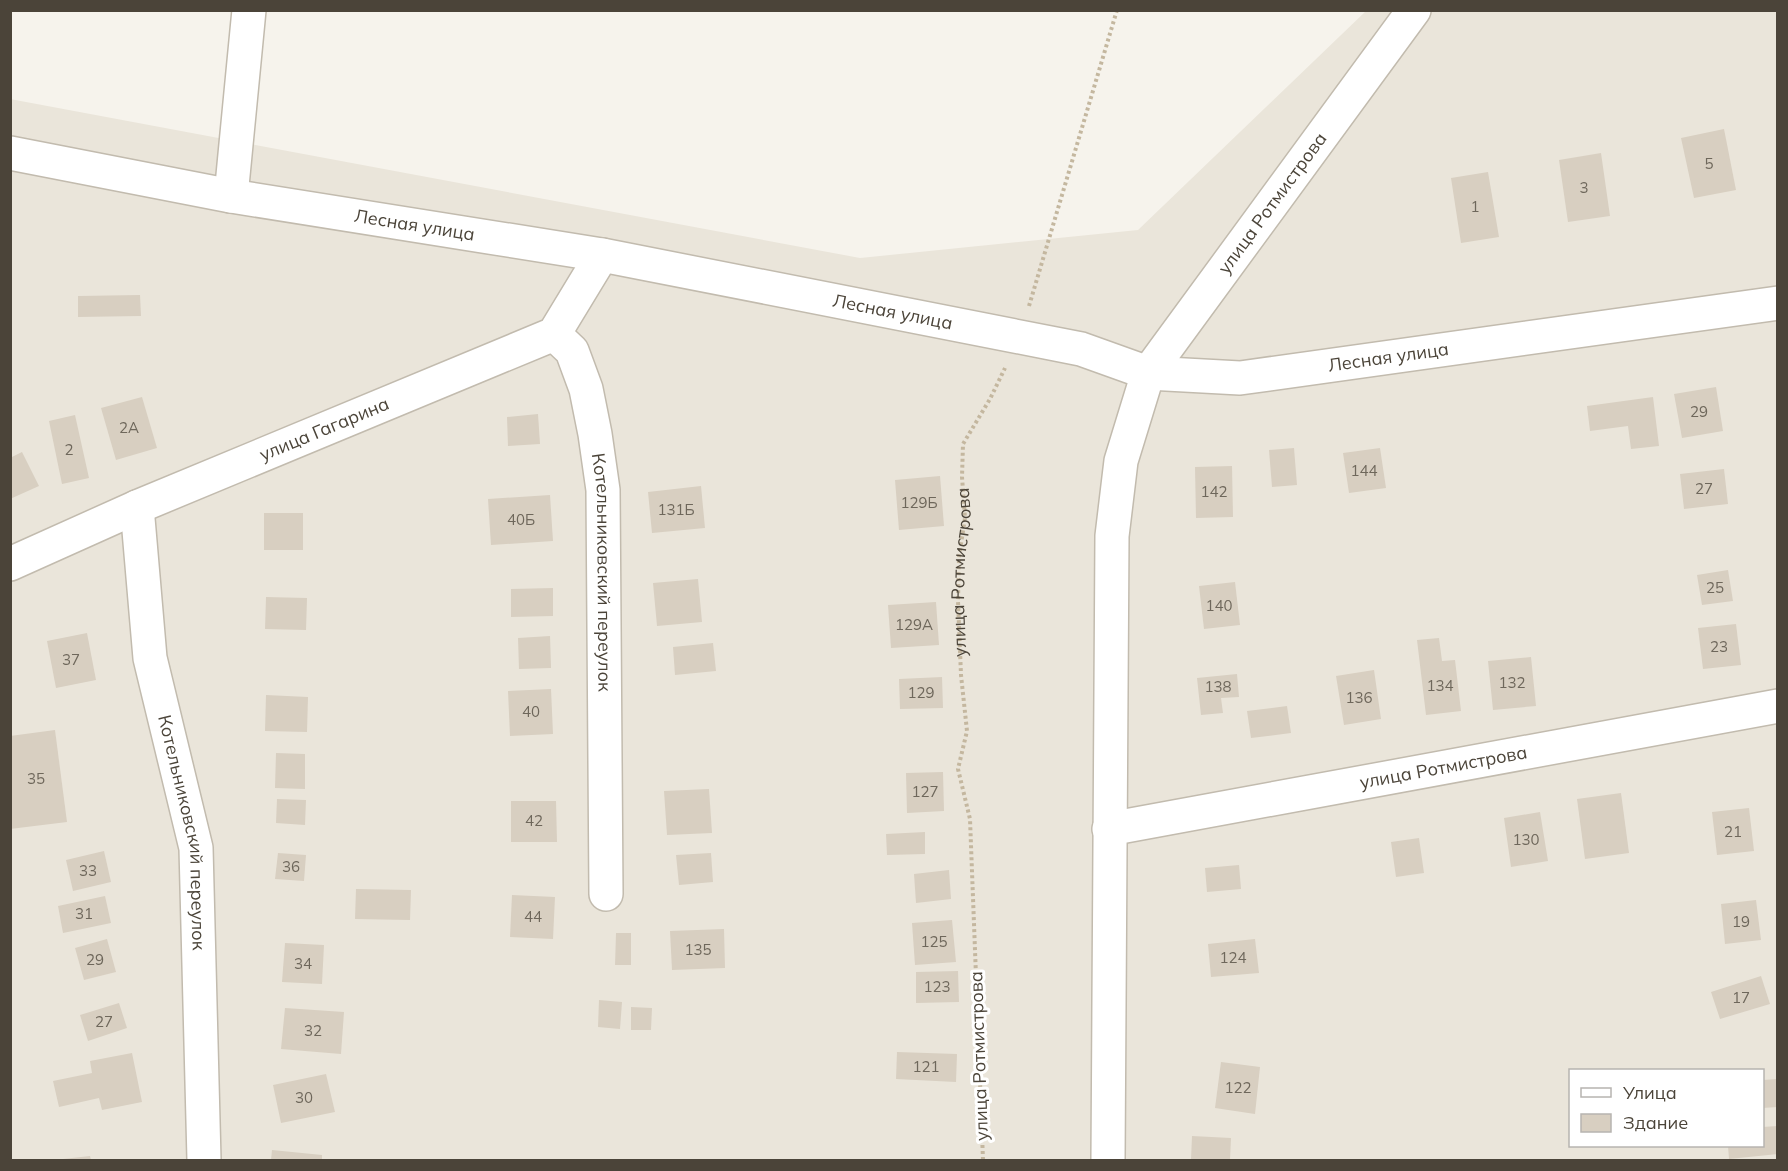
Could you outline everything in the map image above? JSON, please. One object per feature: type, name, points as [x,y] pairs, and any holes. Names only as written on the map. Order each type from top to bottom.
[{"type":"street","points":[[231,196],[249,10]]},
{"type":"street","name":"улица Ротмистрова","points":[[1108,1161],[1112,536],[1121,460],[1148,373],[1414,10]]},
{"type":"street","name":"Лесная улица","points":[[10,153],[231,196],[602,255],[1081,349],[1148,373],[1240,378],[1778,303]]},
{"type":"street","points":[[554,334],[602,255]]},
{"type":"street","name":"улица Гагарина","points":[[10,564],[137,507],[554,334]]},
{"type":"street","name":"Котельниковский переулок","points":[[554,334],[572,351],[586,389],[603,490],[606,894]]},
{"type":"street","name":"Котельниковский переулок","points":[[137,507],[150,658],[196,848],[204,1161]]},
{"type":"street","name":"улица Ротмистрова","points":[[1109,829],[1778,706]]},
{"type":"path","name":"улица Ротмистрова","points":[[983,1161],[970,819],[958,769],[967,731],[961,675],[958,601],[959,557],[965,518],[962,477],[963,444],[990,399],[1019,338],[1117,10]]},
{"type":"shaded area","points":[[1366,11],[1777,11],[1777,1160],[11,1160],[10,99],[860,258],[1138,230]]},
{"type":"building","points":[[1724,129],[1736,190],[1694,198],[1681,138]]},
{"type":"building","points":[[1601,153],[1610,216],[1568,222],[1559,160]]},
{"type":"building","points":[[1488,172],[1499,237],[1461,243],[1451,178]]},
{"type":"building","points":[[140,295],[141,316],[78,317],[78,296]]},
{"type":"building","points":[[1716,387],[1723,431],[1682,438],[1674,394]]},
{"type":"building","points":[[142,397],[157,448],[116,460],[101,408]]},
{"type":"building","points":[[1653,397],[1659,446],[1631,449],[1628,426],[1590,431],[1587,406]]},
{"type":"building","points":[[538,414],[540,444],[508,446],[507,417]]},
{"type":"building","points":[[75,415],[89,478],[62,484],[49,421]]},
{"type":"building","points":[[1294,448],[1297,485],[1272,487],[1269,450]]},
{"type":"building","points":[[1380,448],[1386,488],[1349,493],[1343,453]]},
{"type":"building","points":[[22,452],[39,486],[10,499],[10,458]]},
{"type":"building","points":[[1232,466],[1233,517],[1196,518],[1195,467]]},
{"type":"building","points":[[1724,469],[1728,504],[1684,509],[1680,474]]},
{"type":"building","points":[[940,476],[944,526],[899,530],[895,480]]},
{"type":"building","points":[[701,486],[705,528],[652,533],[648,492]]},
{"type":"building","points":[[550,495],[553,541],[491,545],[488,499]]},
{"type":"building","points":[[264,513],[303,513],[303,550],[264,550]]},
{"type":"building","points":[[1728,570],[1733,601],[1702,605],[1697,575]]},
{"type":"building","points":[[698,579],[702,622],[657,626],[653,583]]},
{"type":"building","points":[[1235,582],[1240,625],[1204,629],[1199,586]]},
{"type":"building","points":[[553,588],[553,616],[511,617],[511,589]]},
{"type":"building","points":[[266,597],[307,598],[306,630],[265,629]]},
{"type":"building","points":[[936,602],[939,645],[891,648],[888,605]]},
{"type":"building","points":[[1736,624],[1741,665],[1703,669],[1698,628]]},
{"type":"building","points":[[87,633],[96,680],[56,688],[47,641]]},
{"type":"building","points":[[550,636],[551,668],[519,669],[518,638]]},
{"type":"building","points":[[1439,638],[1442,661],[1455,660],[1461,711],[1426,715],[1417,640]]},
{"type":"building","points":[[713,643],[716,671],[675,675],[673,647]]},
{"type":"building","points":[[1531,657],[1536,706],[1493,710],[1488,661]]},
{"type":"building","points":[[1374,670],[1381,719],[1344,725],[1336,676]]},
{"type":"building","points":[[1237,674],[1239,697],[1221,698],[1223,713],[1201,715],[1197,678]]},
{"type":"building","points":[[942,677],[943,708],[900,709],[899,679]]},
{"type":"building","points":[[551,689],[553,734],[510,736],[508,691]]},
{"type":"building","points":[[266,695],[308,697],[307,732],[265,731]]},
{"type":"building","points":[[1287,706],[1291,733],[1251,738],[1247,711]]},
{"type":"building","points":[[55,730],[67,822],[10,829],[10,736]]},
{"type":"building","points":[[276,753],[305,754],[305,789],[275,788]]},
{"type":"building","points":[[943,772],[944,811],[907,813],[906,773]]},
{"type":"building","points":[[709,789],[712,833],[667,835],[664,791]]},
{"type":"building","points":[[1621,793],[1629,853],[1585,859],[1577,799]]},
{"type":"building","points":[[277,799],[306,800],[305,825],[276,823]]},
{"type":"building","points":[[511,801],[556,801],[557,842],[511,842]]},
{"type":"building","points":[[1749,808],[1754,851],[1717,855],[1712,812]]},
{"type":"building","points":[[1540,812],[1548,861],[1511,867],[1504,818]]},
{"type":"building","points":[[925,832],[925,854],[887,855],[886,834]]},
{"type":"building","points":[[1419,838],[1424,873],[1396,877],[1391,842]]},
{"type":"building","points":[[104,851],[111,882],[73,891],[66,860]]},
{"type":"building","points":[[278,853],[306,855],[304,881],[275,879]]},
{"type":"building","points":[[711,853],[713,882],[679,885],[676,855]]},
{"type":"building","points":[[1239,865],[1241,889],[1207,892],[1205,868]]},
{"type":"building","points":[[949,870],[951,899],[916,903],[914,874]]},
{"type":"building","points":[[356,889],[411,890],[410,920],[355,919]]},
{"type":"building","points":[[512,895],[555,897],[553,939],[510,937]]},
{"type":"building","points":[[105,896],[111,923],[63,933],[58,906]]},
{"type":"building","points":[[1756,900],[1761,940],[1725,944],[1721,904]]},
{"type":"building","points":[[952,920],[956,962],[915,965],[912,923]]},
{"type":"building","points":[[724,929],[725,968],[672,970],[670,931]]},
{"type":"building","points":[[616,933],[631,933],[631,965],[615,965]]},
{"type":"building","points":[[107,939],[116,972],[84,980],[75,948]]},
{"type":"building","points":[[1255,939],[1259,973],[1211,977],[1208,944]]},
{"type":"building","points":[[285,943],[324,945],[322,984],[282,982]]},
{"type":"building","points":[[958,971],[959,1002],[916,1003],[916,972]]},
{"type":"building","points":[[1761,976],[1770,1004],[1720,1019],[1711,992]]},
{"type":"building","points":[[599,1000],[622,1002],[620,1029],[598,1027]]},
{"type":"building","points":[[119,1003],[127,1028],[88,1041],[80,1015]]},
{"type":"building","points":[[631,1007],[652,1008],[651,1030],[631,1030]]},
{"type":"building","points":[[285,1008],[344,1012],[341,1054],[281,1049]]},
{"type":"building","points":[[897,1052],[957,1054],[956,1082],[896,1079]]},
{"type":"building","points":[[132,1053],[142,1102],[102,1110],[99,1098],[59,1107],[53,1081],[92,1073],[90,1061]]},
{"type":"building","points":[[1221,1062],[1260,1067],[1255,1114],[1215,1108]]},
{"type":"building","points":[[326,1074],[335,1112],[281,1123],[273,1085]]},
{"type":"building","points":[[1778,1079],[1778,1107],[1764,1108],[1764,1080]]},
{"type":"building","points":[[1778,1126],[1778,1154],[1729,1159],[1728,1147],[1764,1147],[1764,1127]]},
{"type":"building","points":[[1192,1136],[1231,1138],[1230,1160],[1191,1160]]},
{"type":"building","points":[[272,1150],[322,1155],[322,1160],[271,1160]]},
{"type":"building","points":[[90,1156],[91,1160],[63,1159]]}]
